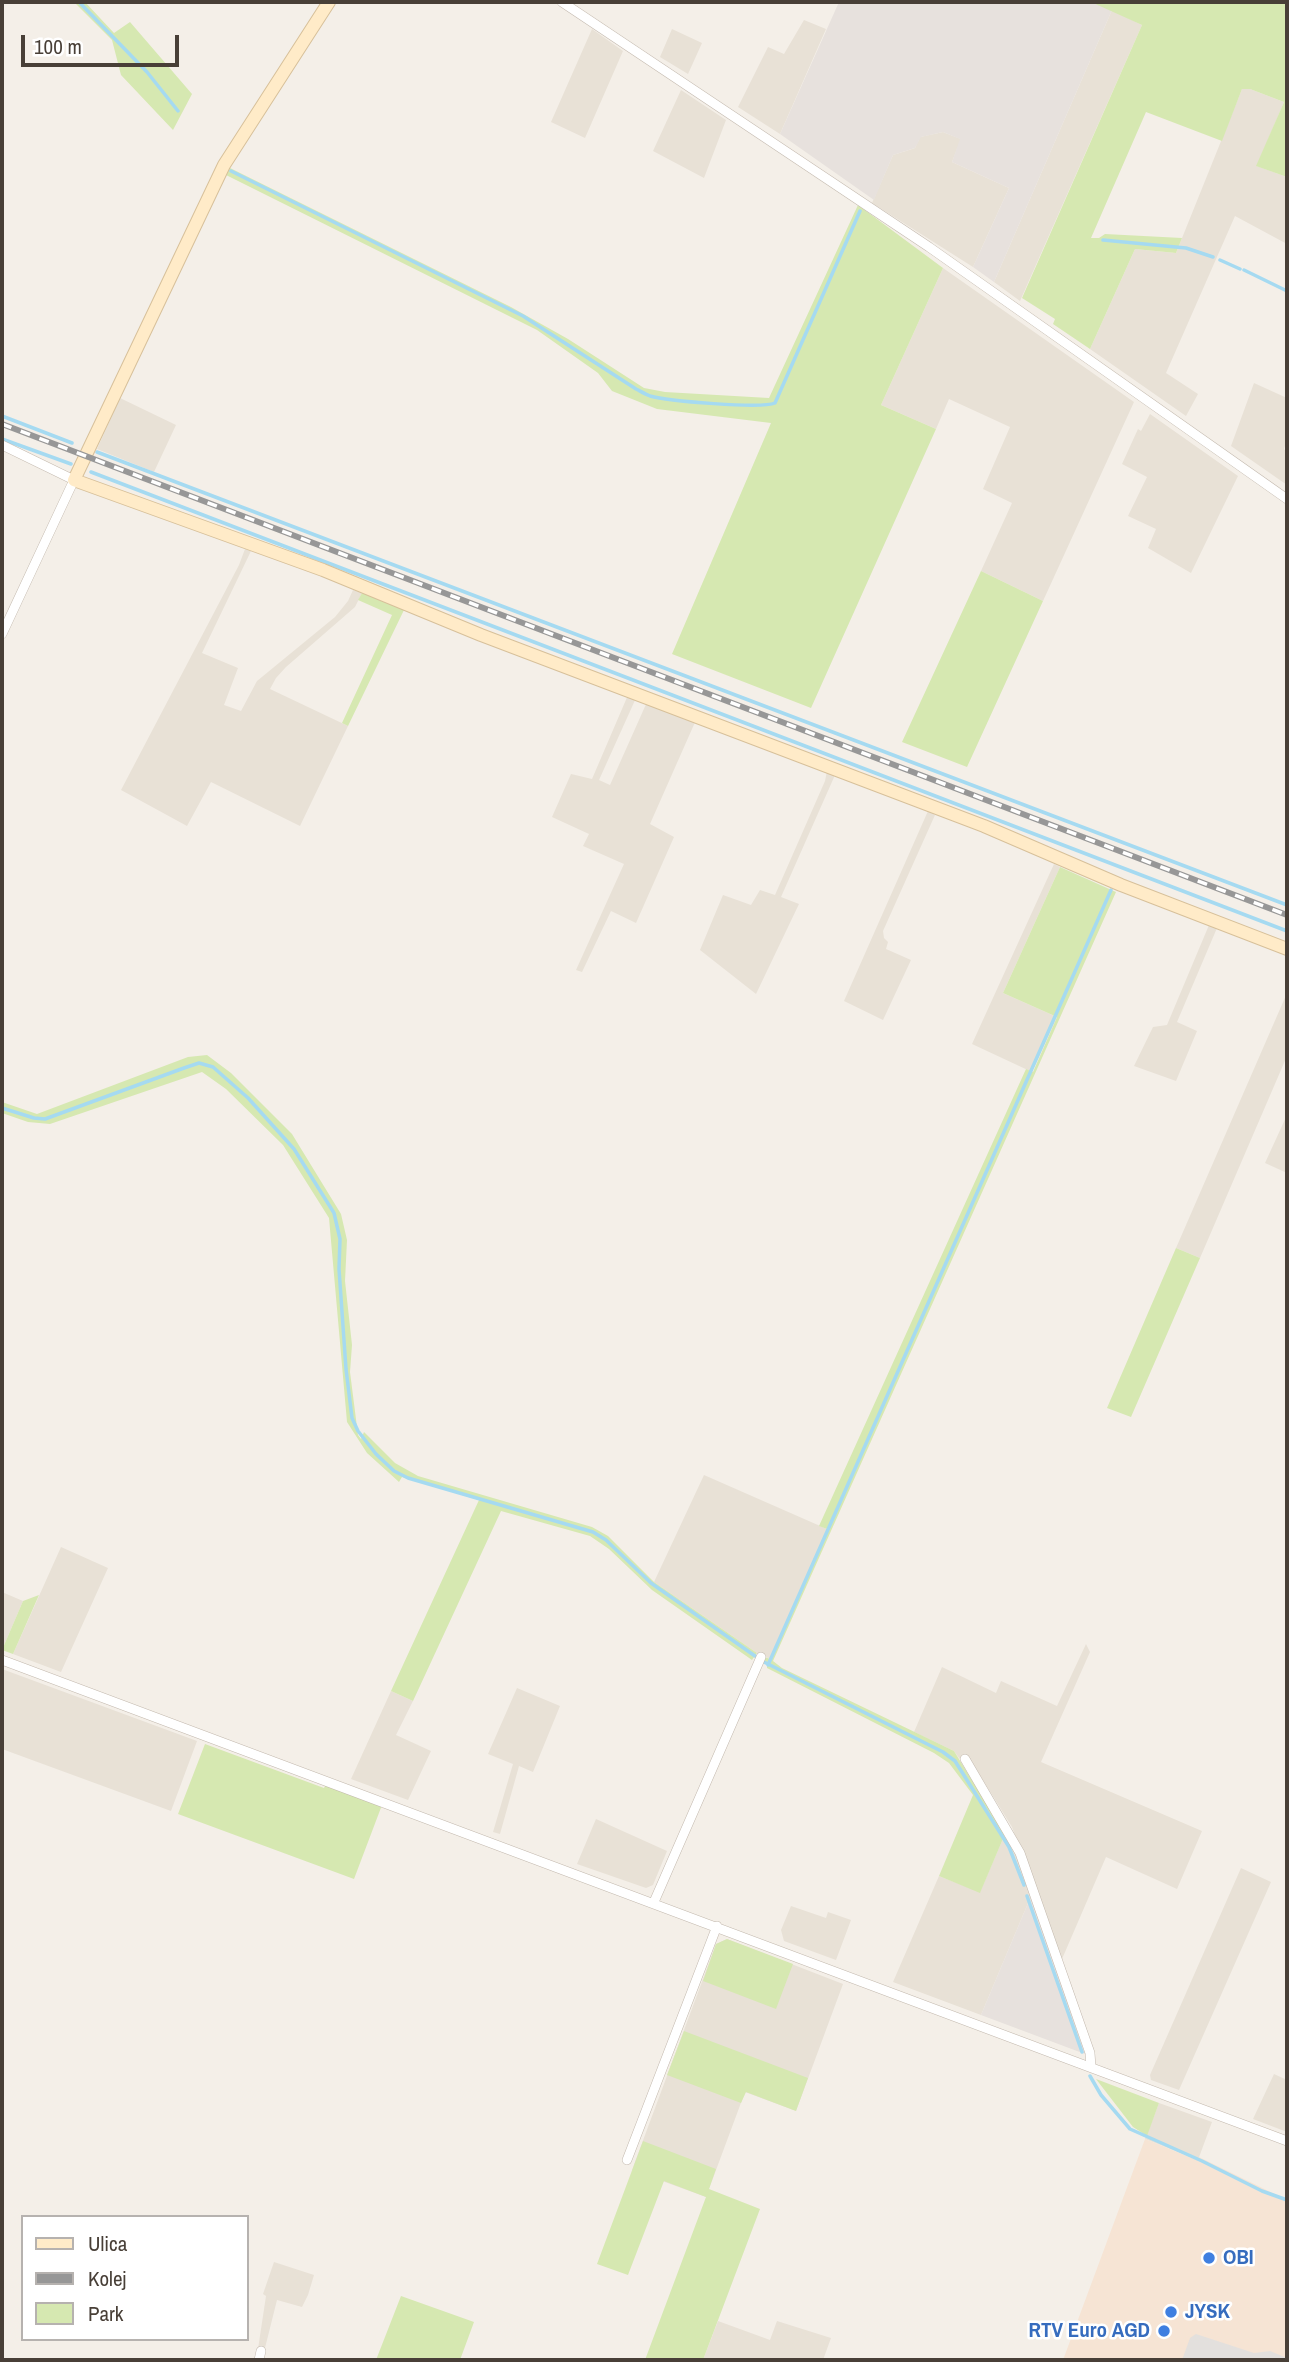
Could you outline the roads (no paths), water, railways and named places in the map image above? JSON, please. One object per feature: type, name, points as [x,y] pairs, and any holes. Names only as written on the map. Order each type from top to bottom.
[{"type":"street","points":[[2,634],[224,165],[329,2]]},
{"type":"street","points":[[562,2],[929,247],[1287,499]]},
{"type":"street","points":[[2,445],[74,480],[323,570],[493,639],[984,826],[1121,885],[1287,949]]},
{"type":"street","points":[[653,1902],[761,1657]]},
{"type":"street","points":[[2,1660],[1287,2141]]},
{"type":"street","points":[[965,1759],[1020,1853],[1090,2053],[1090,2067]]},
{"type":"street","points":[[627,2160],[717,1926]]},
{"type":"waterway","points":[[79,2],[147,72],[178,111]]},
{"type":"waterway","points":[[231,171],[523,316],[650,396],[714,404],[775,403],[860,211]]},
{"type":"waterway","points":[[1103,240],[1186,248],[1213,257]]},
{"type":"waterway","points":[[1220,260],[1240,269]]},
{"type":"waterway","points":[[1244,270],[1287,291]]},
{"type":"waterway","points":[[2,416],[72,443]]},
{"type":"waterway","points":[[2,439],[71,464]]},
{"type":"waterway","points":[[97,452],[1287,905]]},
{"type":"waterway","points":[[91,472],[1287,931]]},
{"type":"waterway","points":[[768,1665],[1111,890]]},
{"type":"waterway","points":[[2,1108],[45,1119],[199,1063],[213,1067],[248,1098],[294,1149],[334,1213],[340,1239],[339,1269],[352,1418],[358,1431],[376,1454],[394,1471],[408,1478],[593,1532],[606,1540],[651,1583],[755,1656]]},
{"type":"waterway","points":[[764,1662],[943,1752],[955,1761],[1009,1847],[1024,1885]]},
{"type":"waterway","points":[[1027,1896],[1082,2052]]},
{"type":"waterway","points":[[1090,2076],[1101,2095],[1130,2129],[1262,2191],[1287,2200]]},
{"type":"railway","points":[[2,424],[1287,915]]},
{"type":"place","name":"OBI","points":[[1209,2258]]},
{"type":"place","name":"JYSK","points":[[1171,2312]]},
{"type":"place","name":"RTV Euro AGD","points":[[1164,2331]]}]
